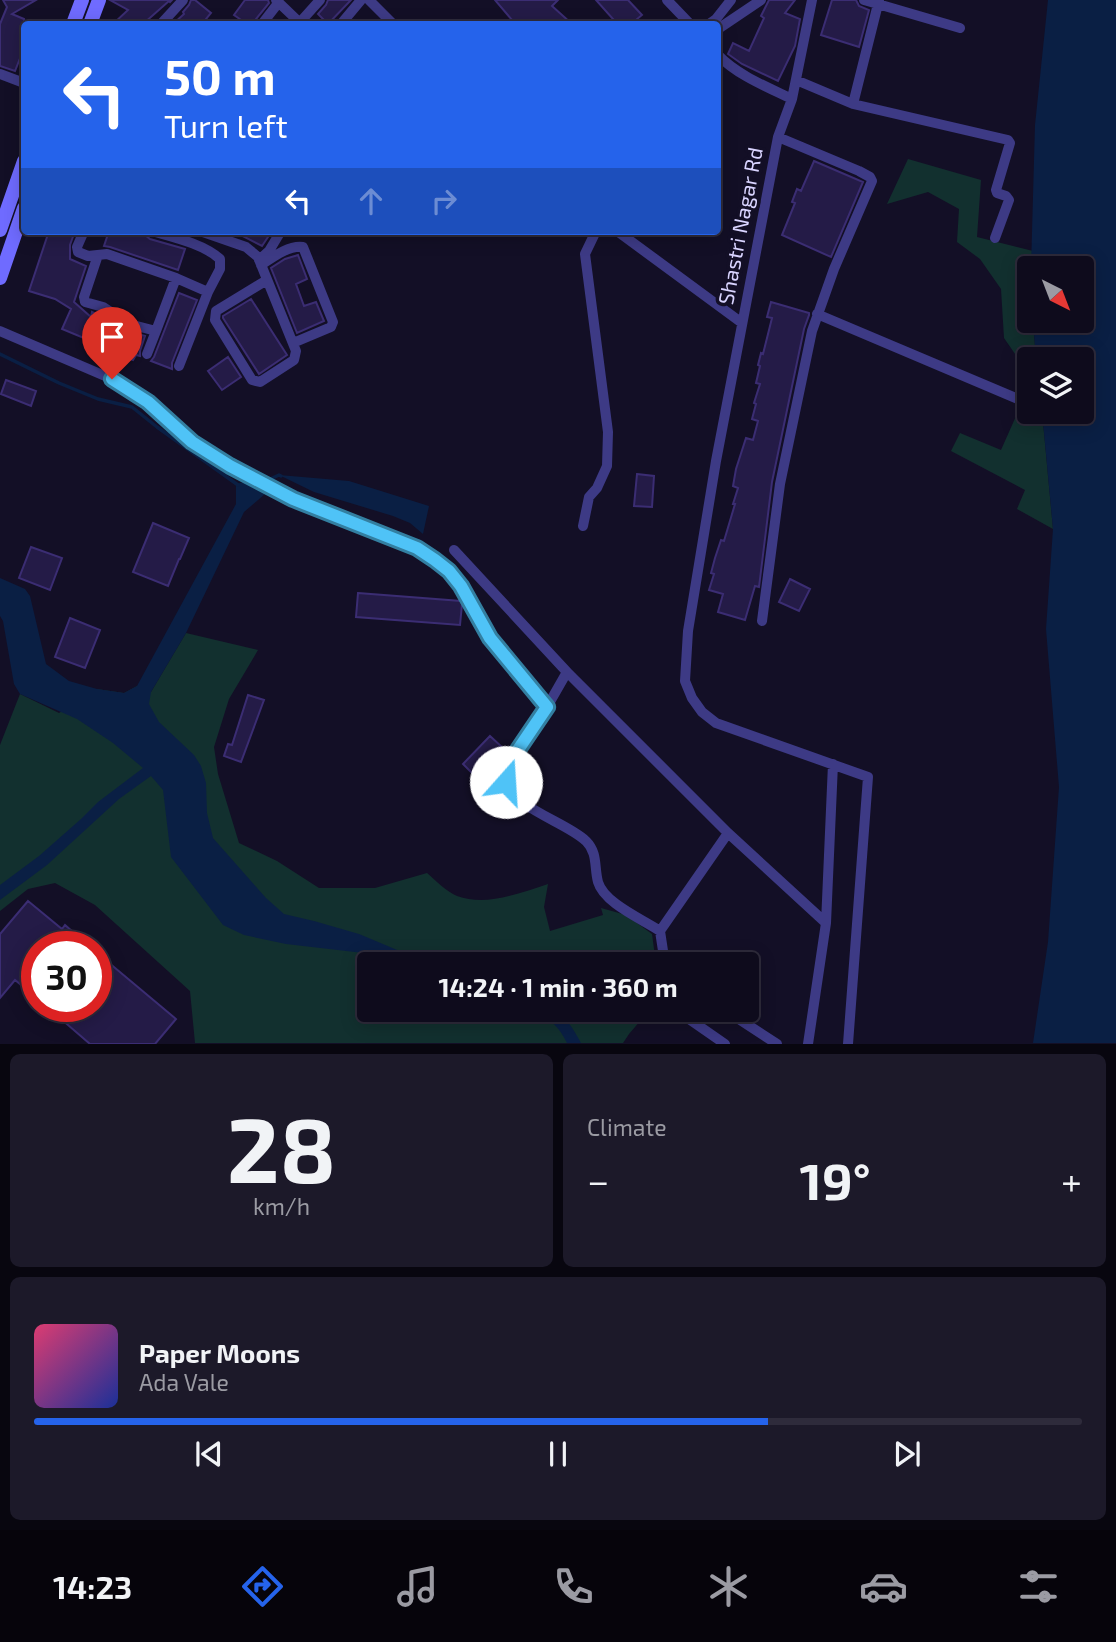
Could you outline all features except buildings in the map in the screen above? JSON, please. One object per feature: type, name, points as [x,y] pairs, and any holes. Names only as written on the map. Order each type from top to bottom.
[{"type":"main road","points":[[75,21],[82,0]]},
{"type":"main road","points":[[91,21],[99,0]]},
{"type":"main road","points":[[0,230],[21,179]]},
{"type":"main road","points":[[0,278],[21,217]]},
{"type":"street","points":[[164,21],[183,0]]},
{"type":"street","points":[[306,21],[320,0]]},
{"type":"street","points":[[344,21],[361,0]]},
{"type":"street","points":[[369,0],[390,21]]},
{"type":"street","points":[[667,0],[687,21]]},
{"type":"street","points":[[713,21],[731,0]]},
{"type":"street","points":[[721,27],[761,0]]},
{"type":"street","name":"Shastri Nagar Rd","points":[[812,0],[792,99],[778,137],[716,461],[688,631],[685,681],[702,712],[716,723],[868,777],[848,1044]]},
{"type":"street","points":[[864,0],[879,2],[960,28]]},
{"type":"street","points":[[264,21],[277,1],[298,21]]},
{"type":"street","points":[[853,104],[879,2]]},
{"type":"street","points":[[721,58],[740,72],[792,99]]},
{"type":"street","points":[[0,74],[21,82]]},
{"type":"street","points":[[796,80],[853,104],[1008,140],[1010,142],[996,190],[1009,200],[995,237]]},
{"type":"street","points":[[762,621],[780,484],[812,331],[834,269],[871,187],[872,179],[778,137]]},
{"type":"street","points":[[82,235],[77,247],[78,252],[88,256],[107,254],[208,292]]},
{"type":"street","points":[[165,235],[215,254],[220,259],[220,269],[179,366]]},
{"type":"street","points":[[220,235],[246,247],[260,262],[296,351],[294,360],[260,382],[252,380],[215,320],[216,311],[267,280]]},
{"type":"street","points":[[260,262],[279,235]]},
{"type":"street","points":[[583,527],[589,497],[597,488],[607,466],[608,432],[586,254],[594,235]]},
{"type":"street","points":[[622,235],[742,323]]},
{"type":"street","points":[[260,262],[299,245],[303,247],[333,322],[331,327],[293,343]]},
{"type":"street","points":[[98,255],[83,297],[85,302],[103,307],[129,324],[156,331]]},
{"type":"street","points":[[147,354],[176,278]]},
{"type":"street","points":[[306,293],[320,289]]},
{"type":"street","points":[[817,314],[1017,399]]},
{"type":"street","points":[[0,331],[130,389],[192,442],[262,483],[304,503],[417,548],[449,571],[461,586],[490,638],[547,707]]},
{"type":"street","points":[[454,550],[567,672],[728,833],[826,923]]},
{"type":"street","points":[[567,672],[505,769],[506,782],[513,793],[526,804],[587,842],[594,852],[598,881],[604,893],[617,905],[660,930]]},
{"type":"street","points":[[808,1044],[826,923],[833,764]]},
{"type":"street","points":[[663,952],[660,930],[728,833]]},
{"type":"street","points":[[693,1022],[725,1044]]},
{"type":"street","points":[[743,1022],[777,1044]]},
{"type":"green space","points":[[908,159],[981,180],[977,237],[1033,251],[1032,256],[1017,256],[1017,333],[1034,333],[1035,347],[1017,347],[1017,357],[1004,338],[1001,289],[980,259],[957,242],[959,209],[928,192],[887,204]]},
{"type":"green space","points":[[1017,414],[1017,424],[1043,424],[1053,529],[1017,509],[1025,490],[951,451],[960,433],[1001,450]]},
{"type":"green space","points":[[186,633],[258,650],[229,699],[214,747],[218,774],[239,843],[277,861],[319,888],[375,888],[427,873],[453,894],[480,900],[503,898],[548,884],[544,907],[550,931],[603,915],[601,908],[626,915],[652,934],[654,952],[357,952],[357,1022],[639,1022],[623,1043],[195,1043],[190,991],[95,905],[55,883],[28,889],[0,911],[0,745],[20,694],[59,713],[97,689],[124,693],[137,686],[151,692]]},
{"type":"water","points":[[1048,0],[1116,0],[1116,1043],[1033,1043],[1048,942],[1059,787],[1046,629],[1053,529],[1043,424],[1094,424],[1094,347],[1035,347],[1034,333],[1094,333],[1094,256],[1031,256],[1035,125]]},
{"type":"water","points":[[279,475],[349,481],[429,506],[423,534],[410,523],[393,516],[314,492]]},
{"type":"water","points":[[244,482],[265,494],[244,512],[186,633],[151,692],[149,704],[159,722],[194,755],[201,766],[206,783],[207,813],[213,838],[266,898],[284,914],[359,934],[402,952],[357,952],[286,944],[244,935],[223,925],[171,857],[163,790],[151,776],[119,799],[47,865],[0,900],[0,885],[39,856],[98,802],[143,768],[113,743],[77,719],[20,694],[14,684],[0,616],[0,578],[25,589],[30,596],[46,664],[69,681],[124,693],[137,686],[236,504],[236,484]]},
{"type":"water","points":[[551,1022],[568,1022],[581,1043],[567,1043]]},
{"type":"waterway","points":[[0,354],[98,399],[132,407],[238,485]]},
{"type":"waterway","points":[[266,481],[281,476]]},
{"type":"route","points":[[112,379],[148,402],[192,442],[230,466],[293,499],[417,548],[449,571],[461,586],[490,638],[547,707],[505,769],[506,782]]}]
